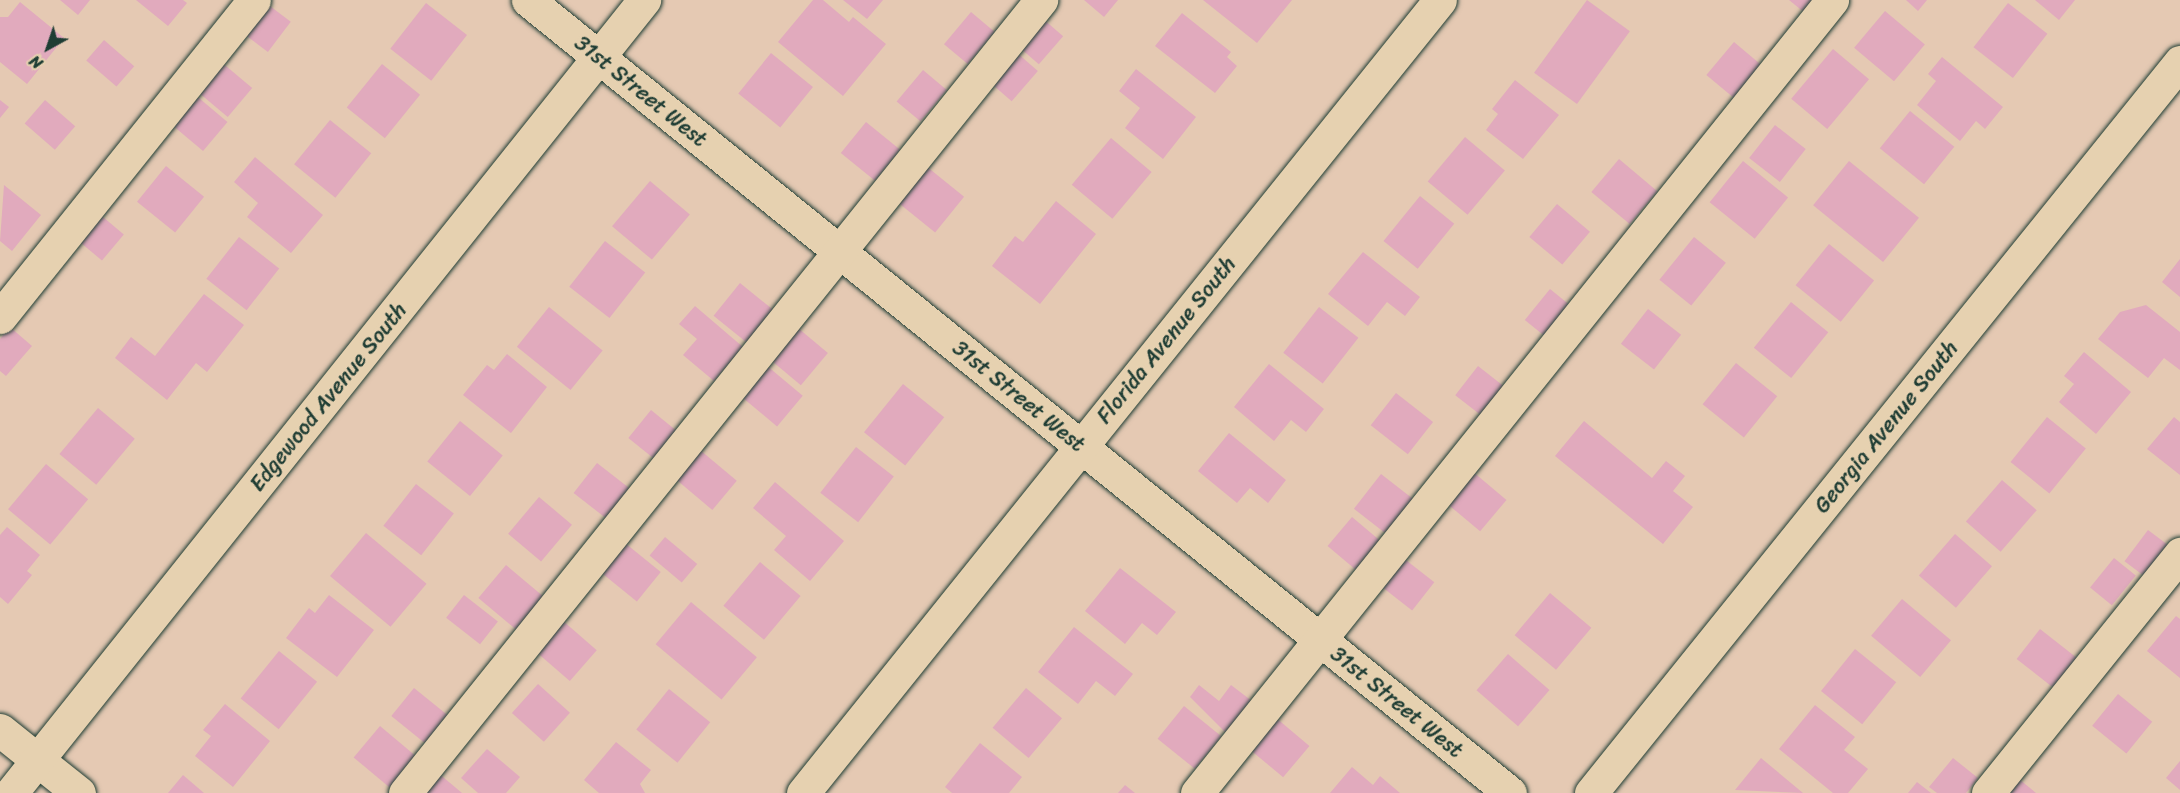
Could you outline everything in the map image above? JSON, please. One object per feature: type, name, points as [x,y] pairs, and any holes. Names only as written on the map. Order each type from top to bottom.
[{"type":"street","points":[[0,317],[254,0]]},
{"type":"street","name":"31st Street West","points":[[528,0],[1510,793]]},
{"type":"street","name":"Edgewood Avenue South","points":[[11,793],[644,0]]},
{"type":"street","points":[[405,793],[1041,0]]},
{"type":"street","name":"Florida Avenue South","points":[[803,793],[1440,0]]},
{"type":"street","points":[[1197,793],[1832,0]]},
{"type":"street","name":"Georgia Avenue South","points":[[1591,793],[2180,62]]},
{"type":"street","points":[[1988,793],[2180,554]]},
{"type":"street","points":[[0,730],[79,793]]},
{"type":"building","points":[[60,0],[90,0],[78,15]]},
{"type":"building","points":[[136,0],[183,0],[187,3],[168,26]]},
{"type":"building","points":[[813,0],[823,0],[849,22],[853,17],[886,44],[843,96],[778,42]]},
{"type":"building","points":[[843,0],[883,0],[867,19]]},
{"type":"building","points":[[1084,0],[1118,0],[1104,17]]},
{"type":"building","points":[[1203,0],[1292,0],[1257,43]]},
{"type":"building","points":[[1587,0],[1630,31],[1577,104],[1534,73]]},
{"type":"building","points":[[1789,0],[1816,0],[1805,13]]},
{"type":"building","points":[[1906,0],[1927,0],[1918,11]]},
{"type":"building","points":[[2035,0],[2075,0],[2059,20]]},
{"type":"building","points":[[20,2],[64,38],[27,84],[0,62],[0,17],[8,17]]},
{"type":"building","points":[[266,3],[291,22],[268,52],[243,33]]},
{"type":"building","points":[[426,3],[467,35],[431,81],[390,49]]},
{"type":"building","points":[[2008,3],[2047,34],[2013,78],[1974,47]]},
{"type":"building","points":[[1885,11],[1925,44],[1894,81],[1854,48]]},
{"type":"building","points":[[971,12],[995,32],[968,64],[944,44]]},
{"type":"building","points":[[1182,13],[1231,52],[1227,57],[1237,66],[1215,93],[1155,46]]},
{"type":"building","points":[[1042,18],[1063,36],[1039,64],[1018,46]]},
{"type":"building","points":[[104,40],[134,66],[116,87],[86,60]]},
{"type":"building","points":[[1734,42],[1763,66],[1735,99],[1706,75]]},
{"type":"building","points":[[1833,49],[1869,79],[1827,129],[1791,99]]},
{"type":"building","points":[[1016,52],[1038,71],[1012,101],[990,82]]},
{"type":"building","points":[[771,53],[813,87],[780,127],[738,93]]},
{"type":"building","points":[[1942,57],[2003,107],[1985,129],[1976,121],[1960,141],[1917,105],[1936,81],[1928,74]]},
{"type":"building","points":[[220,61],[252,88],[228,117],[196,90]]},
{"type":"building","points":[[382,64],[420,95],[385,138],[347,108]]},
{"type":"building","points":[[1136,69],[1196,117],[1163,159],[1125,128],[1140,108],[1119,91]]},
{"type":"building","points":[[923,70],[947,90],[920,121],[897,101]]},
{"type":"building","points":[[1515,80],[1559,115],[1523,159],[1486,130],[1498,114],[1492,109]]},
{"type":"building","points":[[193,93],[227,122],[203,151],[169,122]]},
{"type":"building","points":[[0,100],[9,107],[0,118]]},
{"type":"building","points":[[45,100],[75,126],[55,150],[25,123]]},
{"type":"building","points":[[1910,111],[1954,147],[1924,184],[1880,148]]},
{"type":"building","points":[[330,120],[371,153],[335,198],[294,164]]},
{"type":"building","points":[[866,122],[900,150],[875,181],[841,153]]},
{"type":"building","points":[[1775,125],[1806,149],[1780,182],[1749,158]]},
{"type":"building","points":[[1465,137],[1505,170],[1468,215],[1428,181]]},
{"type":"building","points":[[1111,138],[1152,172],[1112,219],[1072,185]]},
{"type":"building","points":[[255,157],[323,215],[291,253],[247,217],[258,203],[234,182]]},
{"type":"building","points":[[1619,159],[1657,191],[1630,224],[1591,192]]},
{"type":"building","points":[[1743,161],[1788,198],[1755,239],[1710,202]]},
{"type":"building","points":[[1849,161],[1919,218],[1883,262],[1813,205]]},
{"type":"building","points":[[166,166],[204,197],[175,233],[137,202]]},
{"type":"building","points":[[926,166],[964,197],[935,233],[897,202]]},
{"type":"building","points":[[650,181],[690,214],[652,260],[612,226]]},
{"type":"building","points":[[4,185],[41,215],[12,251],[0,241]]},
{"type":"building","points":[[1420,196],[1454,224],[1418,269],[1383,241]]},
{"type":"building","points":[[1056,201],[1096,234],[1040,304],[992,266],[1015,236],[1023,242]]},
{"type":"building","points":[[1557,204],[1590,232],[1562,265],[1529,237]]},
{"type":"building","points":[[97,212],[124,234],[102,261],[75,238]]},
{"type":"building","points":[[239,237],[279,268],[247,310],[206,279]]},
{"type":"building","points":[[1694,237],[1726,263],[1691,306],[1659,280]]},
{"type":"building","points":[[605,241],[645,272],[609,318],[569,287]]},
{"type":"building","points":[[1829,244],[1874,281],[1841,322],[1796,285]]},
{"type":"building","points":[[1363,252],[1420,297],[1405,316],[1387,302],[1368,326],[1328,294]]},
{"type":"building","points":[[2180,259],[2180,297],[2162,282]]},
{"type":"building","points":[[740,283],[773,310],[747,343],[714,316]]},
{"type":"building","points":[[1550,289],[1571,306],[1546,337],[1525,320]]},
{"type":"building","points":[[204,294],[244,325],[207,372],[196,363],[167,400],[115,358],[131,337],[155,356]]},
{"type":"building","points":[[1791,302],[1828,332],[1791,378],[1754,348]]},
{"type":"building","points":[[2146,305],[2180,332],[2180,370],[2164,358],[2148,378],[2098,339],[2120,312]]},
{"type":"building","points":[[695,306],[743,347],[714,381],[683,355],[697,339],[679,324]]},
{"type":"building","points":[[549,307],[603,350],[571,390],[517,347]]},
{"type":"building","points":[[1319,307],[1358,338],[1323,383],[1283,353]]},
{"type":"building","points":[[1648,309],[1681,335],[1654,370],[1621,344]]},
{"type":"building","points":[[10,327],[32,346],[6,376],[0,371],[0,339]]},
{"type":"building","points":[[798,328],[828,353],[801,385],[771,360]]},
{"type":"building","points":[[2084,352],[2131,392],[2096,434],[2059,402],[2074,384],[2064,376]]},
{"type":"building","points":[[507,354],[547,387],[511,433],[463,395],[487,365],[494,370]]},
{"type":"building","points":[[1736,363],[1777,396],[1744,438],[1703,404]]},
{"type":"building","points":[[1269,364],[1324,409],[1306,432],[1291,420],[1274,441],[1234,407]]},
{"type":"building","points":[[766,365],[803,396],[777,426],[740,396]]},
{"type":"building","points":[[1478,366],[1505,387],[1482,416],[1455,395]]},
{"type":"building","points":[[903,384],[944,417],[905,466],[864,432]]},
{"type":"building","points":[[1396,393],[1433,422],[1408,454],[1371,425]]},
{"type":"building","points":[[98,408],[135,439],[96,485],[59,454]]},
{"type":"building","points":[[651,410],[676,430],[653,458],[628,438]]},
{"type":"building","points":[[2047,417],[2086,448],[2049,494],[2010,462]]},
{"type":"building","points":[[2174,417],[2180,422],[2180,475],[2147,449]]},
{"type":"building","points":[[460,421],[503,456],[470,496],[427,461]]},
{"type":"building","points":[[1584,421],[1652,478],[1666,461],[1685,476],[1673,491],[1693,507],[1663,544],[1555,456]]},
{"type":"building","points":[[1229,433],[1286,480],[1268,503],[1250,488],[1237,503],[1198,471]]},
{"type":"building","points":[[856,447],[894,477],[858,522],[820,493]]},
{"type":"building","points":[[700,450],[737,481],[712,510],[676,479]]},
{"type":"building","points":[[597,463],[630,489],[607,519],[574,493]]},
{"type":"building","points":[[46,464],[88,499],[50,545],[8,509]]},
{"type":"building","points":[[1472,471],[1506,500],[1480,531],[1446,502]]},
{"type":"building","points":[[1381,474],[1414,500],[1387,535],[1354,509]]},
{"type":"building","points":[[2002,480],[2037,510],[2001,552],[1966,522]]},
{"type":"building","points":[[775,482],[844,541],[810,581],[774,550],[786,536],[753,508]]},
{"type":"building","points":[[416,484],[454,514],[421,555],[383,526]]},
{"type":"building","points":[[539,497],[572,525],[541,561],[508,534]]},
{"type":"building","points":[[1352,517],[1381,541],[1357,571],[1328,546]]},
{"type":"building","points":[[7,527],[40,555],[27,571],[32,575],[8,604],[0,597],[0,535]]},
{"type":"building","points":[[2148,530],[2168,545],[2144,576],[2125,561]]},
{"type":"building","points":[[366,533],[427,584],[391,627],[330,576]]},
{"type":"building","points":[[1955,534],[1992,566],[1956,608],[1919,576]]},
{"type":"building","points":[[665,537],[697,564],[682,582],[650,555]]},
{"type":"building","points":[[625,543],[661,572],[637,601],[601,573]]},
{"type":"building","points":[[1402,557],[1434,582],[1412,611],[1380,585]]},
{"type":"building","points":[[2114,558],[2136,576],[2112,605],[2090,588]]},
{"type":"building","points":[[760,562],[801,596],[764,640],[723,606]]},
{"type":"building","points":[[506,565],[544,597],[517,630],[478,598]]},
{"type":"building","points":[[1120,568],[1176,612],[1157,635],[1142,623],[1125,644],[1085,611]]},
{"type":"building","points":[[1550,593],[1591,628],[1556,670],[1515,635]]},
{"type":"building","points":[[329,595],[374,630],[337,677],[286,638],[309,608],[315,613]]},
{"type":"building","points":[[464,595],[498,621],[480,644],[446,618]]},
{"type":"building","points":[[1902,599],[1951,640],[1920,677],[1871,636]]},
{"type":"building","points":[[691,602],[757,657],[722,699],[656,644]]},
{"type":"building","points":[[2176,616],[2180,619],[2180,678],[2147,651]]},
{"type":"building","points":[[562,620],[597,650],[570,681],[535,651]]},
{"type":"building","points":[[1074,627],[1133,674],[1115,696],[1096,681],[1078,704],[1038,672]]},
{"type":"building","points":[[2040,629],[2077,658],[2054,688],[2017,659]]},
{"type":"building","points":[[1855,649],[1896,682],[1862,724],[1821,691]]},
{"type":"building","points":[[279,651],[317,682],[279,729],[241,698]]},
{"type":"building","points":[[1508,654],[1550,690],[1518,726],[1477,690]]},
{"type":"building","points":[[538,684],[570,713],[544,742],[512,713]]},
{"type":"building","points":[[1199,685],[1219,701],[1231,685],[1252,701],[1226,733],[1190,697]]},
{"type":"building","points":[[414,688],[447,715],[425,743],[391,716]]},
{"type":"building","points":[[1026,688],[1062,718],[1029,758],[993,728]]},
{"type":"building","points":[[669,689],[710,722],[677,763],[636,729]]},
{"type":"building","points":[[2118,694],[2152,722],[2126,754],[2092,726]]},
{"type":"building","points":[[225,704],[270,741],[233,787],[195,756],[211,736],[203,730]]},
{"type":"building","points":[[1815,705],[1855,737],[1844,750],[1868,769],[1848,793],[1833,793],[1779,749]]},
{"type":"building","points":[[1184,706],[1221,736],[1195,769],[1158,739]]},
{"type":"building","points":[[1275,717],[1309,746],[1283,777],[1249,748]]},
{"type":"building","points":[[380,726],[416,756],[390,788],[354,757]]},
{"type":"building","points":[[616,742],[651,770],[640,784],[645,793],[599,793],[584,780]]},
{"type":"building","points":[[980,743],[1022,777],[1009,793],[952,793],[945,787]]},
{"type":"building","points":[[487,749],[520,777],[506,793],[478,793],[461,778]]},
{"type":"building","points":[[1761,758],[1803,793],[1735,790]]},
{"type":"building","points":[[1953,758],[1978,778],[1966,793],[1937,793],[1929,787]]},
{"type":"building","points":[[2180,761],[2180,790],[2166,778]]},
{"type":"building","points":[[1352,767],[1373,785],[1380,776],[1400,793],[1330,793]]},
{"type":"building","points":[[437,772],[462,793],[419,793]]},
{"type":"building","points":[[183,775],[204,793],[168,793]]},
{"type":"building","points":[[2014,775],[2036,793],[2000,793]]},
{"type":"building","points":[[1917,782],[1931,793],[1908,793]]},
{"type":"building","points":[[1125,785],[1135,793],[1118,793]]}]
